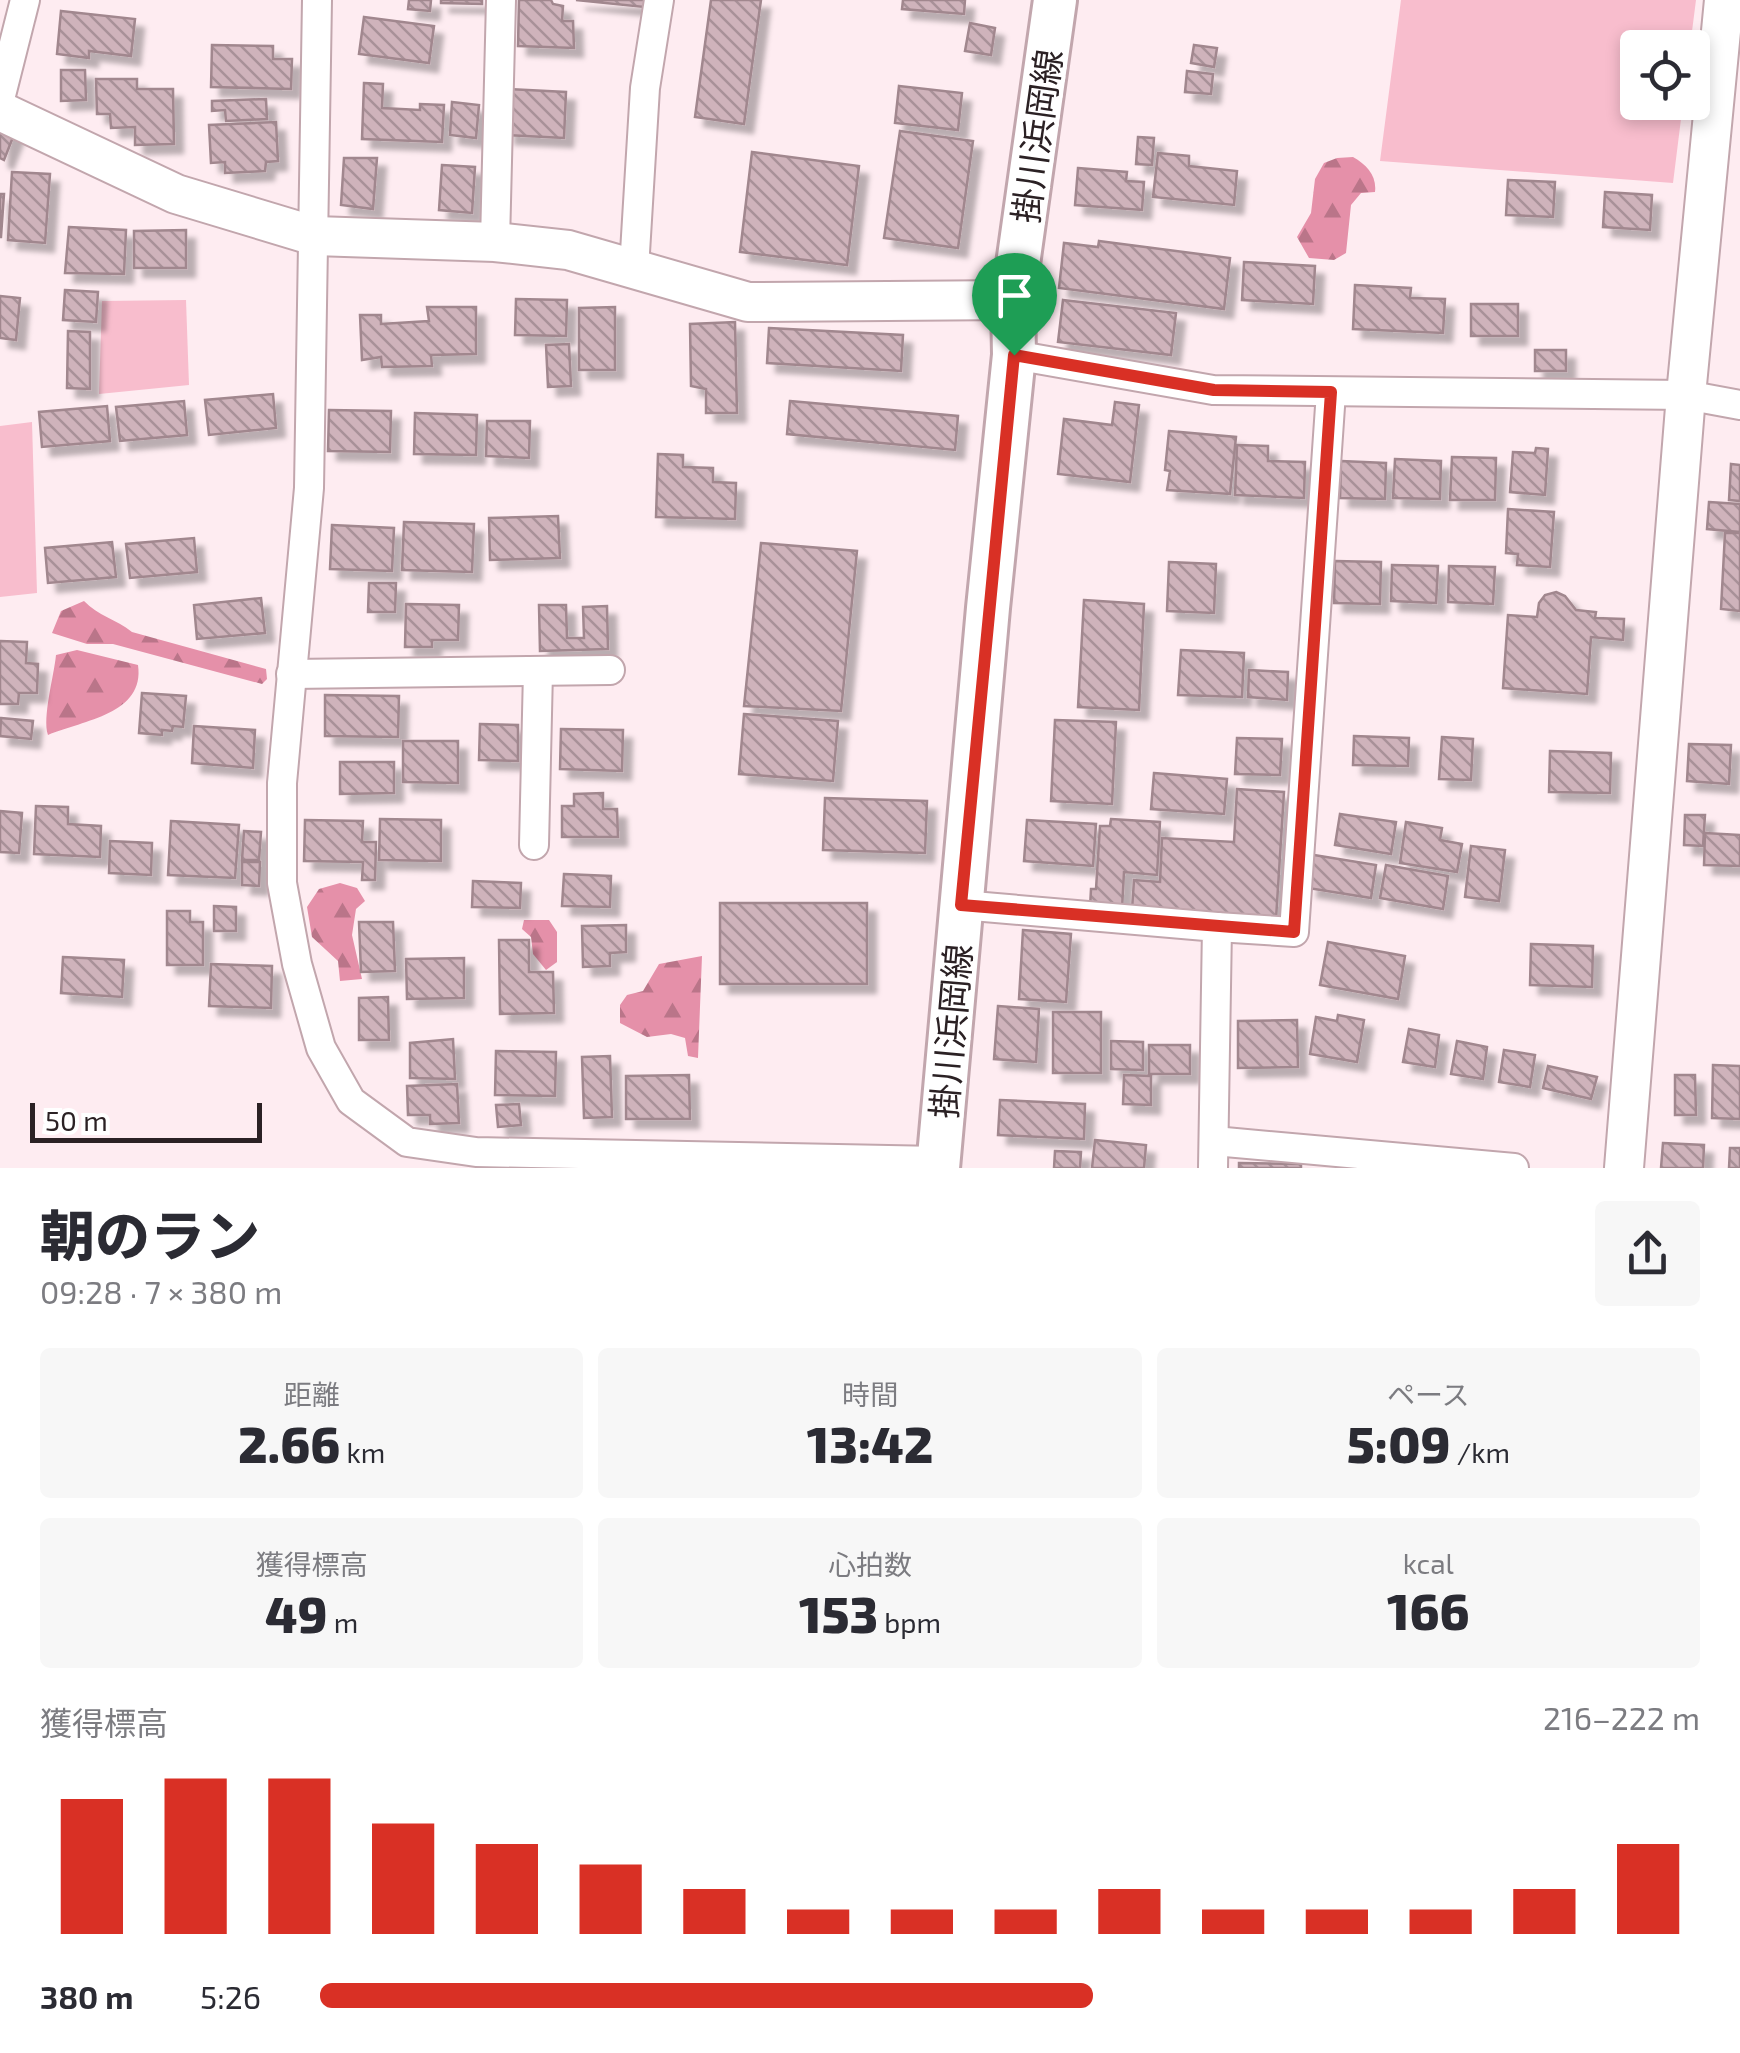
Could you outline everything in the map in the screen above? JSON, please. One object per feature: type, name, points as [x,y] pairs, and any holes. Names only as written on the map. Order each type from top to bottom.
[{"type":"main road","name":"掛川浜岡線","points":[[938,1164],[1014,355],[1013,300],[1055,0]]},
{"type":"street","points":[[0,99],[24,0]]},
{"type":"street","points":[[317,0],[309,488],[282,782],[282,882],[296,964],[321,1048],[352,1101],[407,1142],[476,1152],[938,1164]]},
{"type":"street","points":[[495,242],[501,0]]},
{"type":"street","points":[[634,269],[645,88],[659,0]]},
{"type":"street","points":[[1624,1168],[1686,394],[1724,0]]},
{"type":"street","points":[[0,111],[176,194],[314,236],[495,242],[568,250],[748,302],[1013,300]]},
{"type":"street","points":[[1014,355],[1214,390],[1686,394],[1740,405]]},
{"type":"street","points":[[961,905],[1294,932],[1331,392]]},
{"type":"street","points":[[291,674],[610,670]]},
{"type":"street","points":[[534,845],[538,671]]},
{"type":"street","points":[[1217,927],[1214,1154],[1514,1168]]},
{"type":"shaded area","points":[[1401,0],[1696,0],[1692,30],[1620,30],[1620,120],[1681,120],[1673,183],[1380,161]]},
{"type":"shaded area","points":[[186,300],[189,385],[99,394],[102,301]]},
{"type":"shaded area","points":[[32,422],[37,593],[0,597],[0,426]]},
{"type":"green space","points":[[1353,157],[1370,172],[1375,192],[1361,193],[1351,205],[1346,253],[1334,260],[1309,258],[1297,237],[1311,213],[1315,179],[1324,163]]},
{"type":"green space","points":[[84,601],[132,632],[266,669],[267,679],[262,684],[113,644],[87,644],[52,633],[61,611]]},
{"type":"green space","points":[[77,650],[138,665],[138,681],[132,694],[109,713],[48,735],[47,708],[56,655]]},
{"type":"green space","points":[[340,883],[357,888],[365,901],[356,909],[352,935],[362,979],[340,981],[338,961],[312,937],[307,907],[319,889]]},
{"type":"green space","points":[[524,920],[549,920],[557,932],[557,962],[546,970],[533,954],[531,937],[522,929]]},
{"type":"green space","points":[[702,956],[698,1058],[688,1056],[685,1038],[671,1034],[647,1037],[620,1023],[620,1005],[627,995],[643,991],[659,964]]},
{"type":"building","points":[[409,0],[431,0],[430,11],[408,9]]},
{"type":"building","points":[[482,0],[482,4],[441,3]]},
{"type":"building","points":[[519,0],[551,0],[563,6],[562,21],[573,21],[574,48],[518,46]]},
{"type":"building","points":[[576,0],[645,0],[644,7]]},
{"type":"building","points":[[711,0],[761,0],[744,124],[695,117]]},
{"type":"building","points":[[903,0],[965,0],[964,14],[902,9]]},
{"type":"building","points":[[61,11],[135,19],[131,56],[89,51],[89,58],[57,54]]},
{"type":"building","points":[[364,17],[434,26],[429,63],[359,54]]},
{"type":"building","points":[[970,23],[995,28],[991,55],[965,51]]},
{"type":"building","points":[[212,45],[273,46],[273,59],[292,59],[291,89],[211,87]]},
{"type":"building","points":[[1194,45],[1217,48],[1214,67],[1191,63]]},
{"type":"building","points":[[61,70],[85,70],[86,100],[61,101]]},
{"type":"building","points":[[1187,71],[1213,74],[1211,94],[1185,92]]},
{"type":"building","points":[[96,79],[137,79],[137,89],[173,89],[174,144],[135,145],[135,127],[111,128],[110,114],[97,114]]},
{"type":"building","points":[[364,83],[383,84],[382,108],[420,110],[420,104],[444,105],[442,142],[362,139]]},
{"type":"building","points":[[899,86],[962,93],[958,130],[895,123]]},
{"type":"building","points":[[508,89],[566,92],[564,138],[506,135]]},
{"type":"building","points":[[266,99],[267,119],[226,121],[225,110],[212,111],[212,101]]},
{"type":"building","points":[[452,102],[479,105],[476,138],[450,135]]},
{"type":"building","points":[[276,122],[278,161],[266,162],[265,171],[225,173],[225,162],[211,163],[209,125]]},
{"type":"building","points":[[0,126],[15,132],[4,160],[0,158]]},
{"type":"building","points":[[900,131],[973,141],[958,248],[884,238]]},
{"type":"building","points":[[1138,137],[1154,138],[1152,165],[1136,164]]},
{"type":"building","points":[[752,152],[859,166],[847,265],[740,252]]},
{"type":"building","points":[[1158,153],[1189,156],[1189,166],[1237,171],[1234,205],[1153,197]]},
{"type":"building","points":[[344,158],[377,158],[373,209],[341,205]]},
{"type":"building","points":[[442,165],[475,167],[472,213],[439,210]]},
{"type":"building","points":[[1078,168],[1127,172],[1126,181],[1144,182],[1142,210],[1075,205]]},
{"type":"building","points":[[12,172],[50,174],[45,243],[8,240]]},
{"type":"building","points":[[1508,180],[1555,182],[1553,217],[1506,215]]},
{"type":"building","points":[[1605,192],[1652,195],[1650,230],[1603,227]]},
{"type":"building","points":[[0,194],[4,194],[1,237],[0,237]]},
{"type":"building","points":[[69,227],[126,230],[124,274],[65,273]]},
{"type":"building","points":[[186,230],[186,268],[134,268],[134,231]]},
{"type":"building","points":[[1099,241],[1230,258],[1224,309],[1059,288],[1064,243],[1098,247]]},
{"type":"building","points":[[1244,262],[1315,266],[1313,304],[1242,300]]},
{"type":"building","points":[[1355,285],[1411,288],[1410,298],[1445,299],[1443,333],[1353,329]]},
{"type":"building","points":[[65,290],[98,292],[96,322],[63,320]]},
{"type":"building","points":[[0,296],[20,298],[16,340],[0,338]]},
{"type":"building","points":[[516,299],[567,300],[566,336],[515,335]]},
{"type":"building","points":[[1063,300],[1176,313],[1171,355],[1058,342]]},
{"type":"building","points":[[1471,304],[1518,304],[1518,336],[1471,336]]},
{"type":"building","points":[[427,307],[476,307],[476,354],[431,355],[432,366],[382,367],[381,357],[362,360],[360,315],[381,315],[381,324],[429,321]]},
{"type":"building","points":[[615,307],[615,370],[579,370],[579,308]]},
{"type":"building","points":[[735,322],[737,413],[706,413],[706,389],[691,386],[690,324]]},
{"type":"building","points":[[769,328],[903,335],[901,371],[767,363]]},
{"type":"building","points":[[68,331],[90,332],[90,389],[67,388]]},
{"type":"building","points":[[569,344],[571,386],[548,387],[546,345]]},
{"type":"building","points":[[1535,350],[1566,350],[1566,371],[1535,371]]},
{"type":"building","points":[[273,394],[276,428],[209,435],[205,400]]},
{"type":"building","points":[[184,401],[187,435],[120,441],[116,407]]},
{"type":"building","points":[[790,401],[958,416],[955,450],[787,434]]},
{"type":"building","points":[[1115,402],[1139,405],[1130,482],[1058,474],[1064,419],[1112,425]]},
{"type":"building","points":[[107,406],[110,441],[42,447],[39,412]]},
{"type":"building","points":[[329,410],[391,411],[390,452],[328,451]]},
{"type":"building","points":[[415,413],[477,415],[476,455],[414,454]]},
{"type":"building","points":[[487,421],[530,421],[529,458],[486,456]]},
{"type":"building","points":[[1169,431],[1236,437],[1230,494],[1167,490]]},
{"type":"building","points":[[1237,445],[1268,446],[1268,461],[1305,462],[1304,498],[1235,495]]},
{"type":"building","points":[[1536,448],[1548,449],[1545,495],[1510,492],[1513,452],[1535,453]]},
{"type":"building","points":[[658,454],[683,455],[683,467],[713,468],[713,482],[736,483],[735,519],[656,517]]},
{"type":"building","points":[[1452,457],[1496,458],[1495,500],[1450,500]]},
{"type":"building","points":[[1395,459],[1441,461],[1440,499],[1393,498]]},
{"type":"building","points":[[1341,461],[1386,463],[1385,499],[1340,498]]},
{"type":"building","points":[[1731,464],[1740,465],[1740,501],[1729,500]]},
{"type":"building","points":[[1709,502],[1740,504],[1740,532],[1707,529]]},
{"type":"building","points":[[1508,509],[1554,512],[1550,567],[1517,565],[1518,554],[1506,553]]},
{"type":"building","points":[[558,516],[560,558],[490,560],[489,518]]},
{"type":"building","points":[[404,522],[474,524],[472,572],[402,570]]},
{"type":"building","points":[[332,525],[394,528],[392,571],[330,569]]},
{"type":"building","points":[[1725,533],[1740,533],[1740,611],[1721,609]]},
{"type":"building","points":[[194,538],[197,572],[130,578],[126,544]]},
{"type":"building","points":[[112,542],[116,577],[48,583],[45,548]]},
{"type":"building","points":[[761,543],[857,551],[841,711],[744,706]]},
{"type":"building","points":[[1335,561],[1381,562],[1380,604],[1334,603]]},
{"type":"building","points":[[1169,562],[1216,564],[1214,613],[1167,611]]},
{"type":"building","points":[[1392,565],[1438,566],[1436,603],[1391,601]]},
{"type":"building","points":[[1449,566],[1495,567],[1493,604],[1448,602]]},
{"type":"building","points":[[369,583],[396,583],[395,612],[368,612]]},
{"type":"building","points":[[1556,592],[1565,596],[1576,610],[1596,612],[1595,618],[1624,619],[1623,640],[1591,637],[1587,694],[1503,688],[1508,615],[1537,617],[1545,595]]},
{"type":"building","points":[[261,598],[265,633],[197,639],[194,605]]},
{"type":"building","points":[[1084,600],[1144,604],[1139,710],[1078,707]]},
{"type":"building","points":[[406,604],[459,605],[458,640],[432,640],[432,647],[405,647]]},
{"type":"building","points":[[539,605],[566,605],[567,638],[584,638],[583,607],[607,606],[608,649],[540,651]]},
{"type":"building","points":[[0,641],[27,642],[26,663],[38,664],[37,693],[19,693],[18,704],[0,704]]},
{"type":"building","points":[[1181,650],[1244,653],[1242,697],[1178,695]]},
{"type":"building","points":[[1249,670],[1288,672],[1287,700],[1248,697]]},
{"type":"building","points":[[142,693],[186,696],[183,727],[162,730],[162,735],[139,733]]},
{"type":"building","points":[[325,695],[399,696],[398,737],[325,736]]},
{"type":"building","points":[[744,714],[838,721],[833,781],[739,774]]},
{"type":"building","points":[[1,718],[33,721],[31,739],[0,736]]},
{"type":"building","points":[[1055,720],[1116,722],[1112,804],[1051,801]]},
{"type":"building","points":[[480,724],[518,725],[518,761],[479,760]]},
{"type":"building","points":[[194,726],[255,730],[253,768],[192,763]]},
{"type":"building","points":[[561,729],[623,730],[622,771],[560,769]]},
{"type":"building","points":[[1354,736],[1409,738],[1408,766],[1353,765]]},
{"type":"building","points":[[1442,737],[1473,739],[1471,780],[1439,779]]},
{"type":"building","points":[[1237,738],[1282,739],[1280,775],[1235,774]]},
{"type":"building","points":[[403,741],[458,741],[458,783],[403,782]]},
{"type":"building","points":[[1689,744],[1731,745],[1729,784],[1687,781]]},
{"type":"building","points":[[1550,751],[1611,753],[1610,793],[1549,792]]},
{"type":"building","points":[[340,762],[394,762],[394,793],[340,794]]},
{"type":"building","points":[[1154,773],[1227,779],[1224,814],[1151,809]]},
{"type":"building","points":[[1237,789],[1284,792],[1276,919],[1132,910],[1134,880],[1160,882],[1162,838],[1234,842]]},
{"type":"building","points":[[603,793],[603,809],[617,809],[618,837],[562,837],[562,806],[574,806],[574,794]]},
{"type":"building","points":[[825,798],[927,801],[925,853],[823,850]]},
{"type":"building","points":[[36,806],[68,807],[68,824],[101,826],[100,857],[34,854]]},
{"type":"building","points":[[0,811],[22,813],[19,853],[0,852]]},
{"type":"building","points":[[1340,814],[1396,822],[1391,854],[1335,845]]},
{"type":"building","points":[[1685,815],[1705,815],[1703,846],[1684,845]]},
{"type":"building","points":[[380,819],[441,820],[441,861],[379,860]]},
{"type":"building","points":[[1111,819],[1160,822],[1157,875],[1124,872],[1122,909],[1090,908],[1091,889],[1096,889],[1100,826],[1110,826]]},
{"type":"building","points":[[305,820],[363,821],[362,842],[376,842],[375,880],[362,880],[363,862],[304,861]]},
{"type":"building","points":[[1027,820],[1096,824],[1093,866],[1024,861]]},
{"type":"building","points":[[171,821],[239,825],[235,878],[168,875]]},
{"type":"building","points":[[1406,822],[1442,828],[1440,840],[1462,844],[1457,872],[1400,863]]},
{"type":"building","points":[[244,831],[261,832],[259,860],[242,860]]},
{"type":"building","points":[[1705,833],[1740,835],[1740,866],[1704,865]]},
{"type":"building","points":[[110,841],[152,843],[151,875],[109,873]]},
{"type":"building","points":[[1471,846],[1505,850],[1499,901],[1465,897]]},
{"type":"building","points":[[1314,855],[1376,865],[1371,898],[1308,888]]},
{"type":"building","points":[[242,862],[260,862],[259,886],[242,885]]},
{"type":"building","points":[[1386,865],[1448,876],[1443,909],[1380,898]]},
{"type":"building","points":[[564,874],[611,876],[610,907],[562,906]]},
{"type":"building","points":[[473,881],[521,883],[520,908],[472,907]]},
{"type":"building","points":[[720,903],[867,903],[867,984],[720,984]]},
{"type":"building","points":[[214,906],[236,907],[236,931],[214,931]]},
{"type":"building","points":[[167,911],[190,911],[190,922],[203,922],[203,965],[167,965]]},
{"type":"building","points":[[359,922],[393,922],[395,971],[361,972]]},
{"type":"building","points":[[626,925],[626,952],[610,953],[610,966],[583,967],[582,926]]},
{"type":"building","points":[[1023,930],[1071,934],[1066,1002],[1019,999]]},
{"type":"building","points":[[499,940],[529,940],[529,972],[553,972],[554,1013],[500,1014]]},
{"type":"building","points":[[1328,942],[1405,956],[1398,999],[1320,985]]},
{"type":"building","points":[[1531,944],[1593,946],[1592,987],[1530,985]]},
{"type":"building","points":[[63,957],[124,960],[122,997],[61,993]]},
{"type":"building","points":[[464,958],[464,998],[407,999],[406,959]]},
{"type":"building","points":[[211,964],[272,966],[271,1008],[209,1006]]},
{"type":"building","points":[[388,997],[389,1040],[359,1040],[359,998]]},
{"type":"building","points":[[998,1006],[1039,1009],[1036,1062],[994,1059]]},
{"type":"building","points":[[1053,1012],[1101,1012],[1101,1073],[1053,1073]]},
{"type":"building","points":[[1338,1015],[1364,1020],[1357,1062],[1310,1054],[1316,1017],[1337,1021]]},
{"type":"building","points":[[1297,1020],[1298,1067],[1238,1068],[1238,1021]]},
{"type":"building","points":[[1409,1029],[1439,1035],[1435,1067],[1403,1062]]},
{"type":"building","points":[[453,1039],[455,1079],[410,1078],[410,1043]]},
{"type":"building","points":[[1111,1041],[1143,1042],[1143,1070],[1111,1069]]},
{"type":"building","points":[[1457,1041],[1487,1047],[1483,1079],[1451,1074]]},
{"type":"building","points":[[1149,1045],[1190,1045],[1190,1074],[1149,1074]]},
{"type":"building","points":[[1504,1050],[1535,1055],[1530,1087],[1499,1082]]},
{"type":"building","points":[[496,1051],[556,1052],[555,1096],[495,1095]]},
{"type":"building","points":[[610,1056],[612,1117],[584,1118],[582,1057]]},
{"type":"building","points":[[1713,1065],[1740,1066],[1740,1119],[1712,1118]]},
{"type":"building","points":[[1548,1066],[1597,1077],[1591,1099],[1543,1088]]},
{"type":"building","points":[[689,1075],[690,1119],[626,1119],[626,1076]]},
{"type":"building","points":[[1124,1075],[1151,1076],[1151,1105],[1123,1104]]},
{"type":"building","points":[[1675,1075],[1695,1075],[1696,1115],[1675,1115]]},
{"type":"building","points":[[457,1084],[459,1123],[430,1124],[430,1115],[408,1115],[407,1086]]},
{"type":"building","points":[[1000,1100],[1085,1104],[1084,1139],[998,1135]]},
{"type":"building","points":[[519,1104],[521,1125],[498,1127],[496,1105]]},
{"type":"building","points":[[1095,1140],[1146,1145],[1144,1168],[1092,1168]]},
{"type":"building","points":[[1663,1143],[1704,1145],[1703,1168],[1661,1168]]},
{"type":"building","points":[[1730,1148],[1740,1148],[1740,1168],[1729,1168]]},
{"type":"building","points":[[1055,1151],[1081,1152],[1080,1168],[1054,1168]]},
{"type":"building","points":[[1239,1163],[1301,1164],[1301,1168],[1239,1168]]},
{"type":"route","points":[[1014,355],[1214,390],[1331,392],[1294,932],[961,905],[1014,355]]}]
